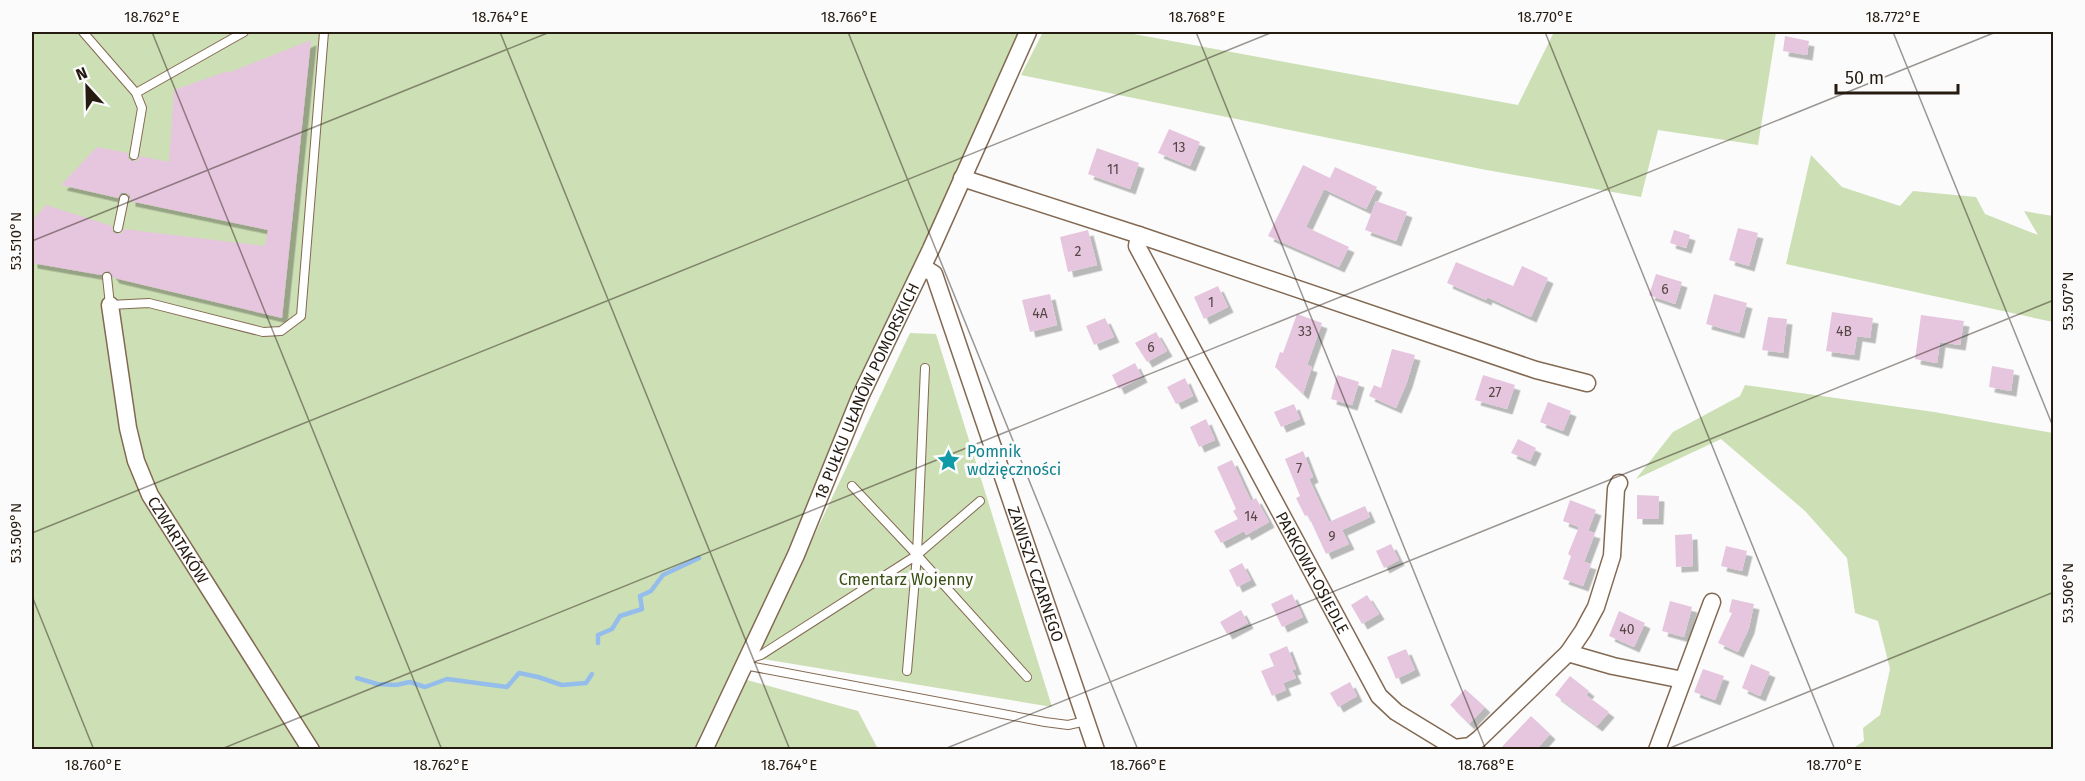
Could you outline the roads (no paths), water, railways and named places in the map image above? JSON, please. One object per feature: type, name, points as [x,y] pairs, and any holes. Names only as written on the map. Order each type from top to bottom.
[{"type":"street","name":"18 PUŁKU UŁANÓW POMORSKICH","points":[[704,750],[795,555],[860,397],[923,267],[1028,32]]},
{"type":"street","points":[[962,178],[1536,370],[1587,383]]},
{"type":"street","name":"PARKOWA-OSIEDLE","points":[[1138,236],[1137,246],[1379,696],[1386,705],[1455,748],[1470,746],[1568,653],[1583,631],[1596,607],[1612,556],[1616,489],[1619,483]]},
{"type":"street","name":"ZAWISZY CZARNEGO","points":[[923,267],[934,274],[1096,750]]},
{"type":"street","name":"CZWARTAKÓW","points":[[110,305],[128,428],[136,461],[150,495],[311,750]]},
{"type":"street","points":[[1657,750],[1712,602]]},
{"type":"street","points":[[1568,653],[1613,666],[1683,680]]},
{"type":"lane","points":[[83,32],[136,93],[142,108],[134,155]]},
{"type":"lane","points":[[136,93],[244,32]]},
{"type":"lane","points":[[107,277],[110,305],[148,303],[263,332],[281,331],[301,316],[324,32]]},
{"type":"lane","points":[[118,228],[124,199]]},
{"type":"lane","points":[[907,671],[917,555],[926,368]]},
{"type":"lane","points":[[852,486],[1027,677]]},
{"type":"lane","points":[[744,663],[761,655],[917,555],[980,501]]},
{"type":"lane","points":[[744,663],[1046,722],[1068,725],[1086,720]]},
{"type":"waterway","points":[[598,643],[598,635],[612,629],[620,616],[642,609],[640,596],[651,591],[663,575],[699,558]]},
{"type":"waterway","points":[[357,678],[377,684],[396,685],[410,682],[425,687],[447,679],[507,687],[519,673],[562,685],[586,683],[592,674]]},
{"type":"place","name":"Pomnik wdzięczności","points":[[949,460]]},
{"type":"park label","name":"Cmentarz Wojenny","points":[[906,579]]}]
